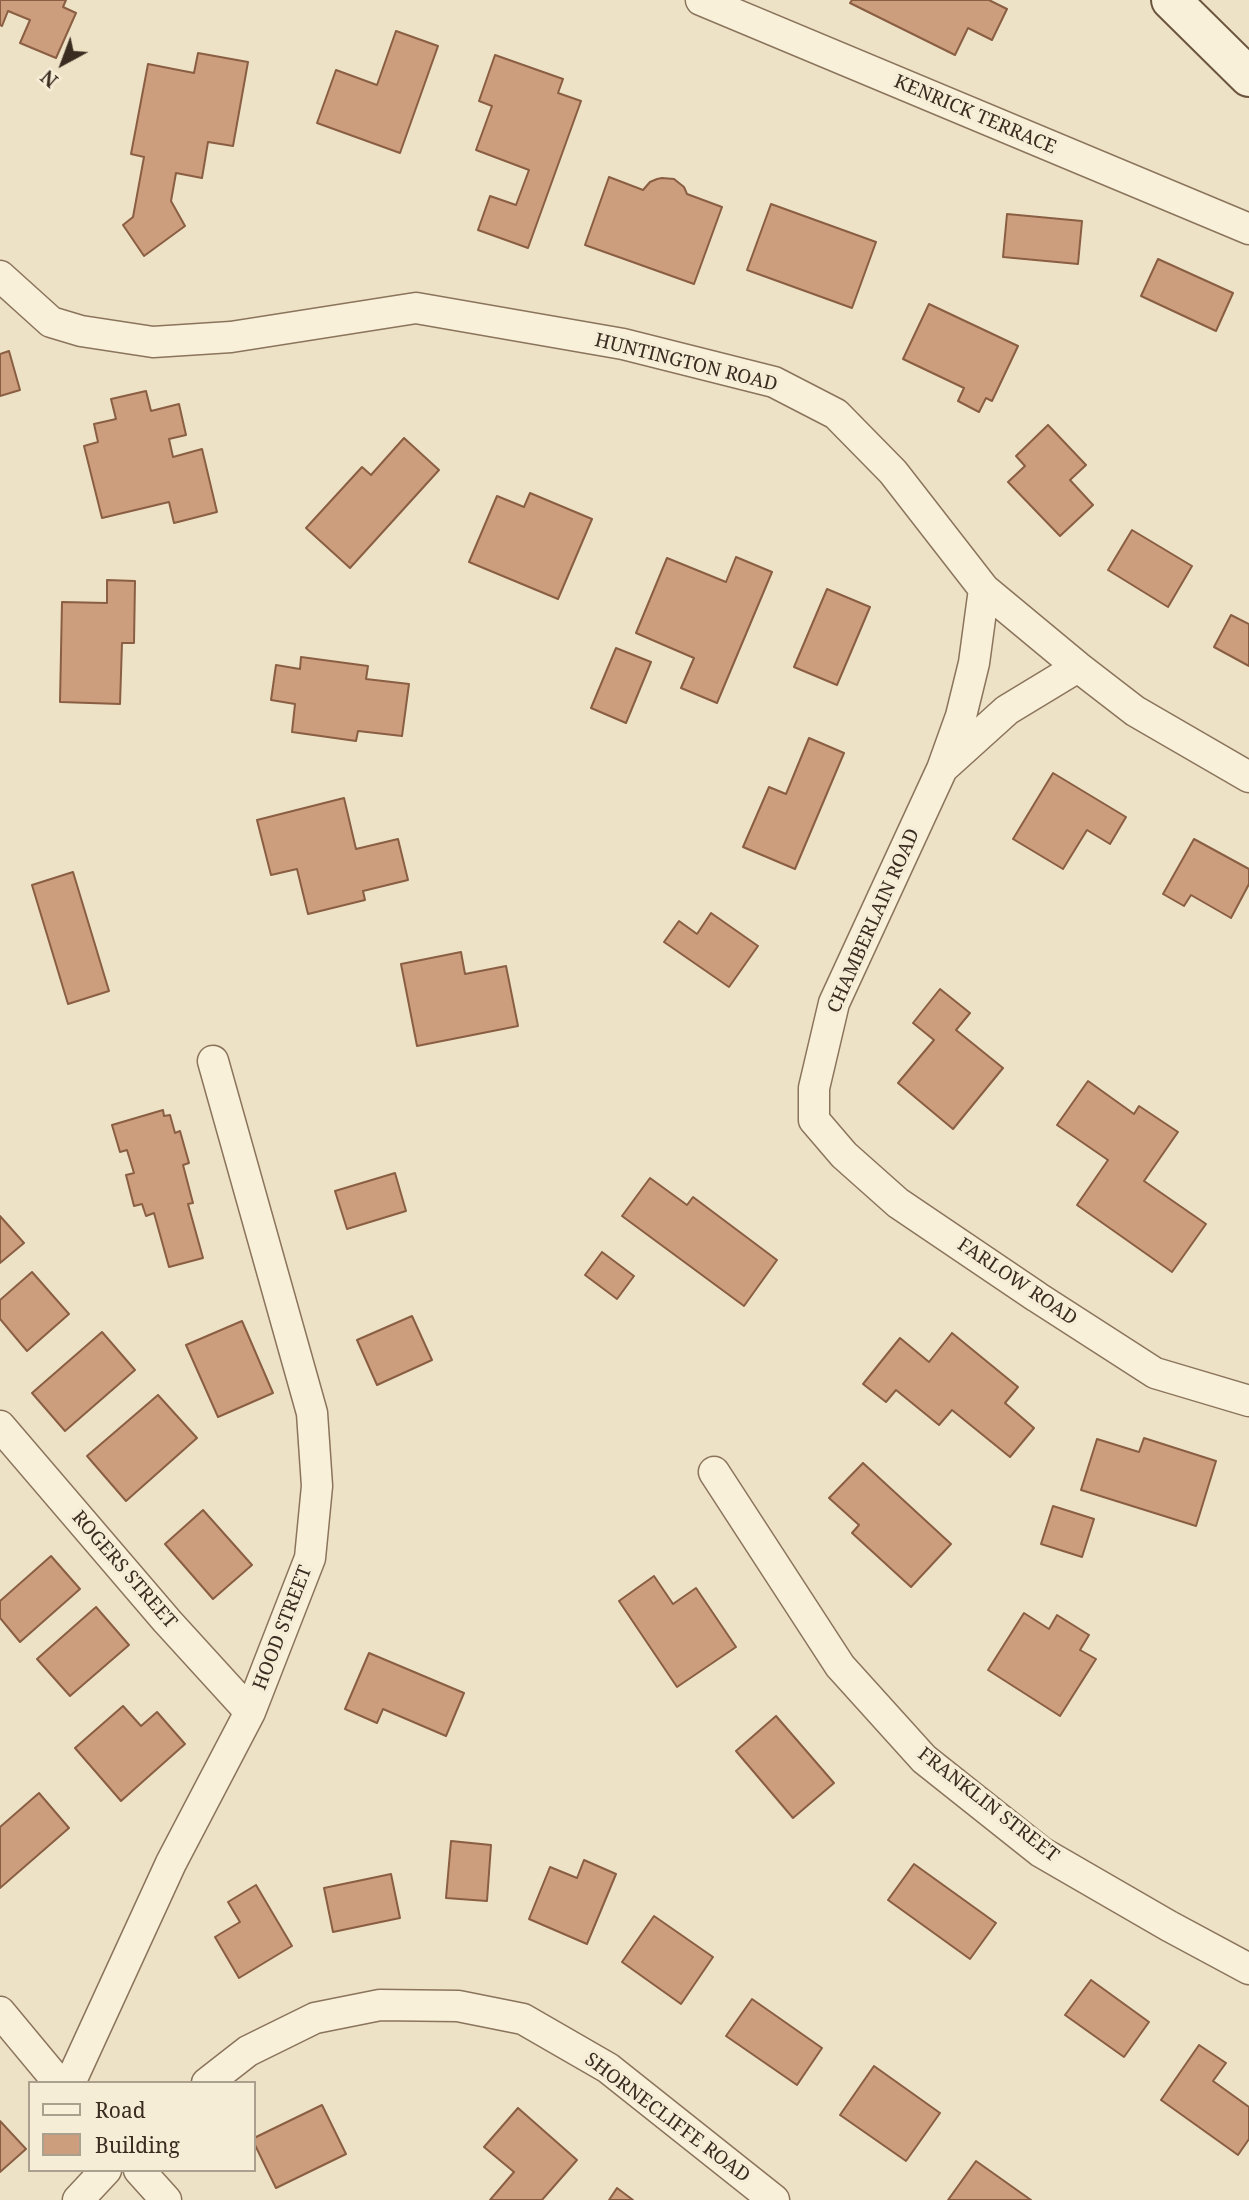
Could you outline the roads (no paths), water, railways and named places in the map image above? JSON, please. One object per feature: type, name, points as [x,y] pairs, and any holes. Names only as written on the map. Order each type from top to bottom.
[{"type":"street","name":"KENRICK TERRACE","points":[[701,0],[1249,229]]},
{"type":"street","points":[[1171,0],[1249,77]]},
{"type":"street","name":"HUNTINGTON ROAD","points":[[0,276],[51,322],[81,331],[153,342],[239,336],[416,308],[622,344],[774,382],[836,414],[893,472],[984,589],[1135,711],[1249,777]]},
{"type":"street","name":"CHAMBERLAIN ROAD","points":[[814,1118],[814,1088],[834,1003],[942,769],[961,716],[975,663],[984,589]]},
{"type":"street","name":"CHAMBERLAIN ROAD","points":[[942,769],[1007,710],[1078,667]]},
{"type":"street","name":"HOOD STREET","points":[[71,2081],[171,1863],[250,1713],[310,1558],[317,1486],[312,1413],[213,1061]]},
{"type":"street","name":"FARLOW ROAD","points":[[814,1118],[844,1155],[898,1203],[1048,1304],[1155,1373],[1249,1401]]},
{"type":"street","name":"ROGERS STREET","points":[[0,1426],[167,1621],[250,1713]]},
{"type":"street","name":"FRANKLIN STREET","points":[[714,1472],[840,1666],[924,1759],[1041,1852],[1249,1969]]},
{"type":"street","name":"SHORNECLIFFE ROAD","points":[[210,2081],[248,2051],[315,2018],[380,2005],[471,2008],[523,2019],[608,2068],[774,2200]]},
{"type":"street","points":[[0,2012],[57,2081]]},
{"type":"street","points":[[78,2200],[104,2172]]},
{"type":"street","points":[[141,2172],[166,2200]]}]
